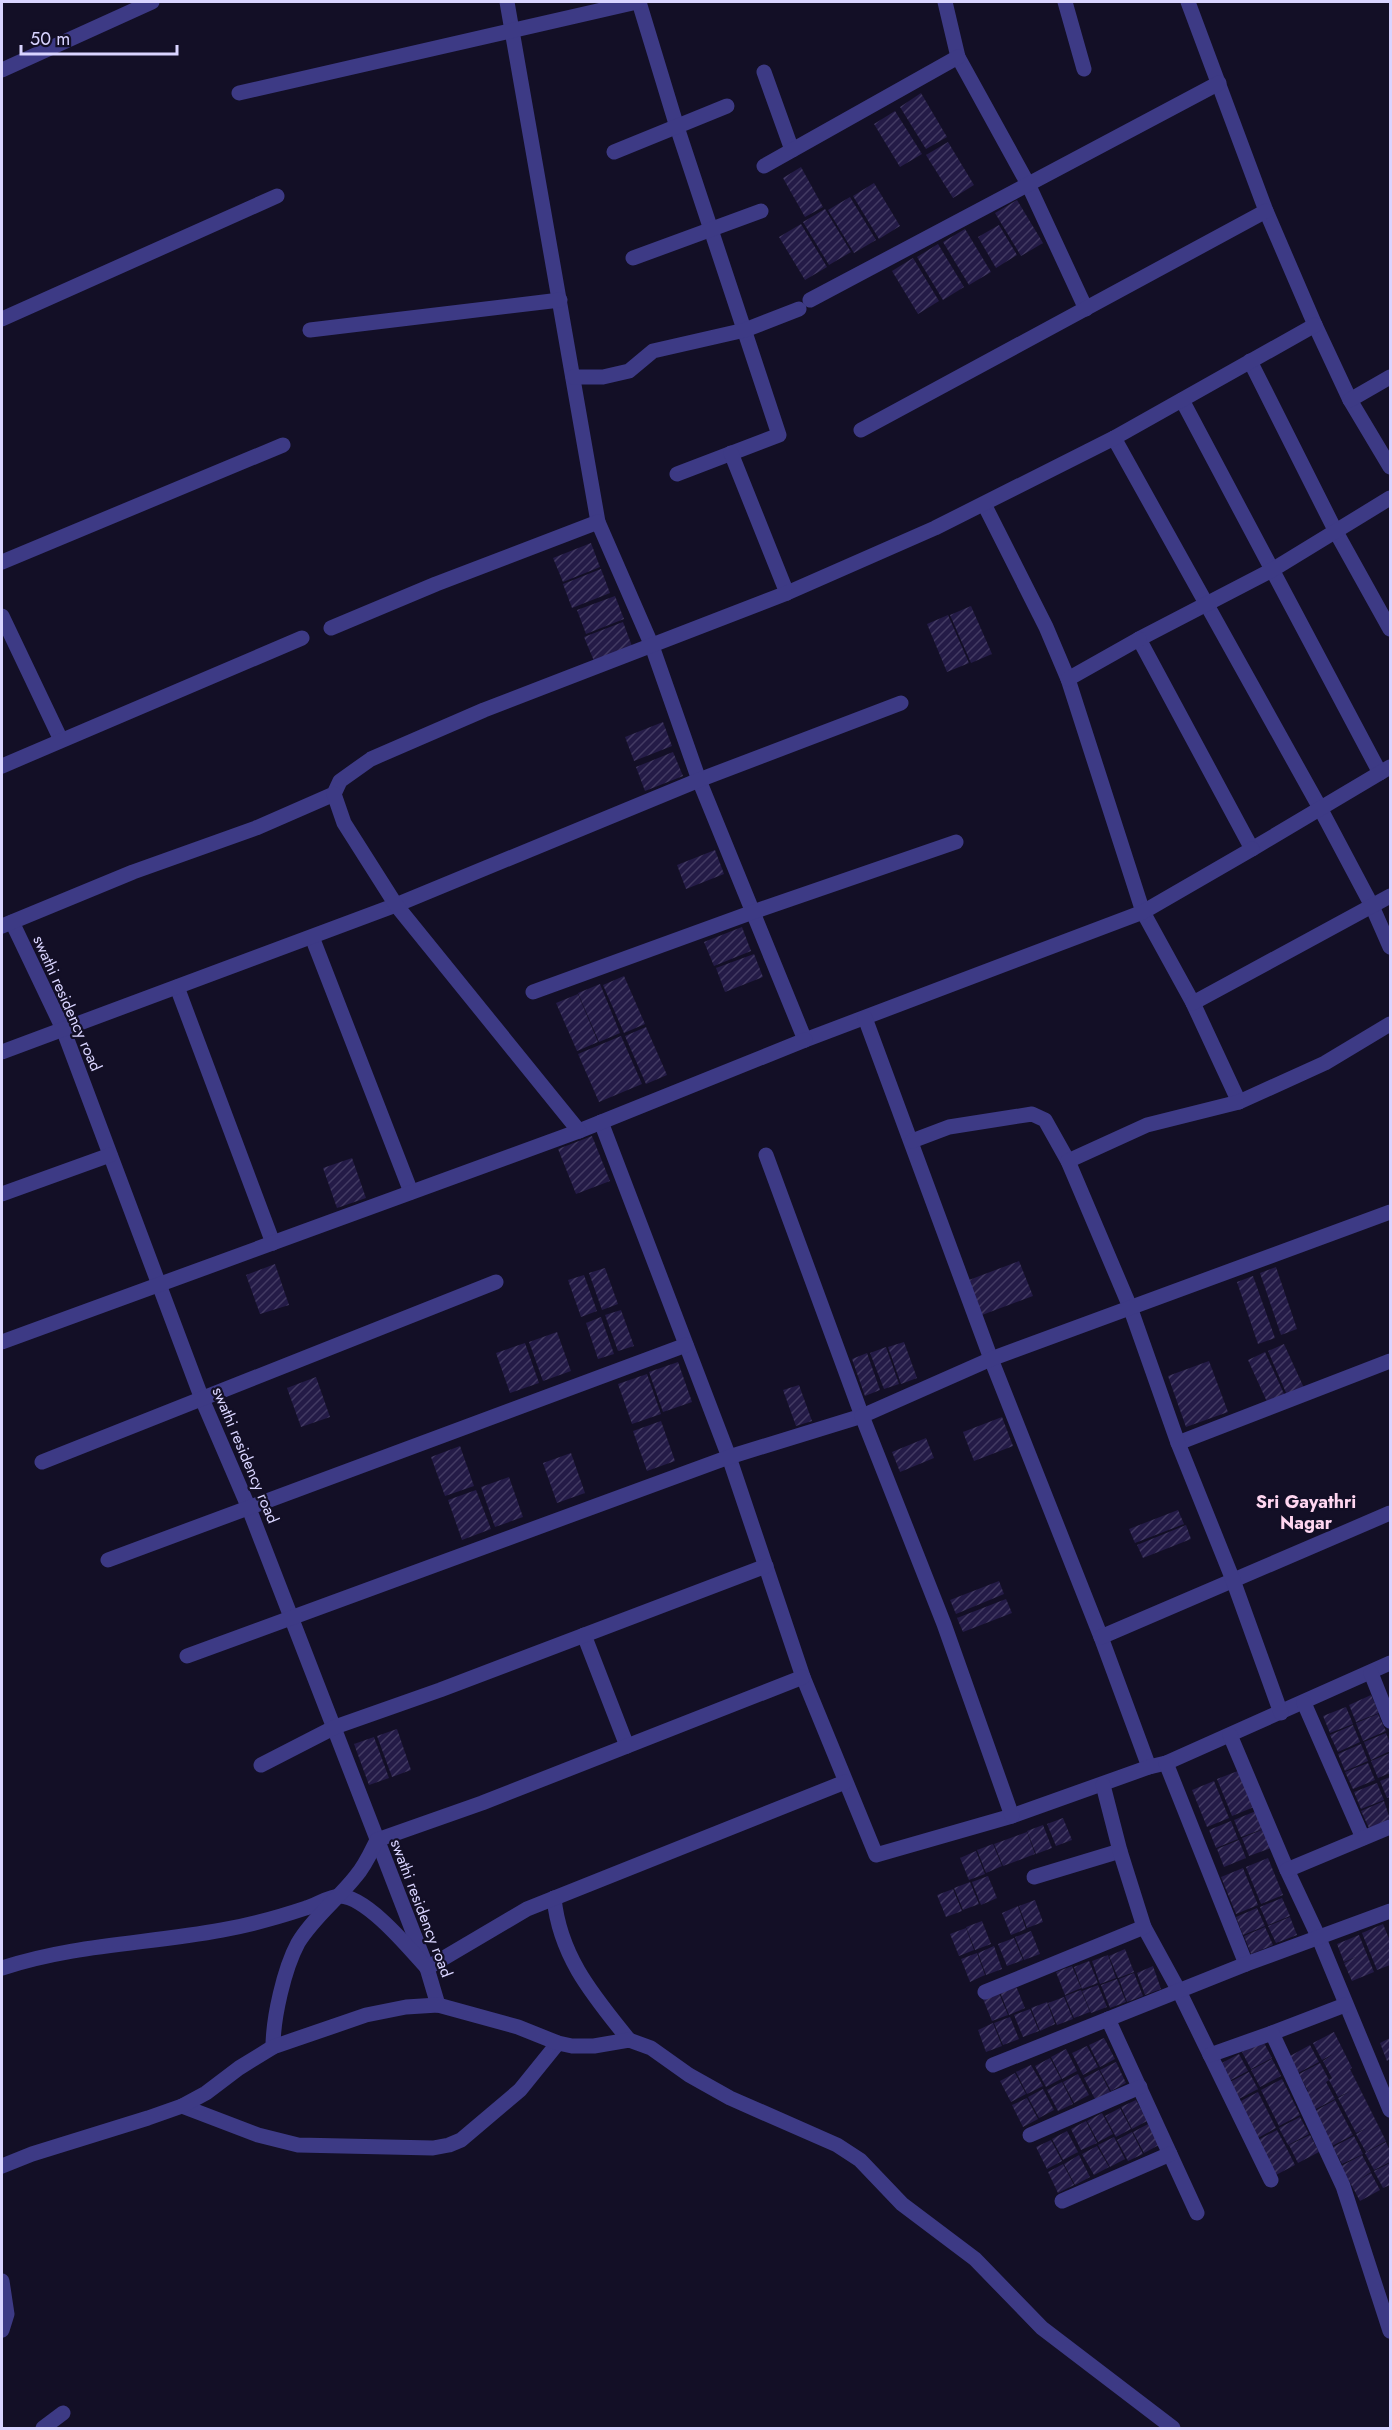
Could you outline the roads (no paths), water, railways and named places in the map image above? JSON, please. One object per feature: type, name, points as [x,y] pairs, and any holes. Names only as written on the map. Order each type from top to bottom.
[{"type":"street","points":[[2,70],[152,2]]},
{"type":"street","points":[[507,2],[598,522],[652,646],[699,780],[805,1041]]},
{"type":"street","points":[[239,93],[638,2],[779,435],[677,474]]},
{"type":"street","points":[[945,2],[958,57],[1028,184],[1086,309]]},
{"type":"street","points":[[1065,2],[1084,69]]},
{"type":"street","points":[[1188,2],[1266,211],[1315,325],[1350,400],[1390,467]]},
{"type":"street","points":[[764,166],[958,57]]},
{"type":"street","points":[[764,72],[792,150]]},
{"type":"street","points":[[573,377],[603,376],[628,371],[653,351],[745,330],[805,305],[1219,84]]},
{"type":"street","points":[[614,152],[727,106]]},
{"type":"street","points":[[2,319],[277,196]]},
{"type":"street","points":[[633,258],[762,211]]},
{"type":"street","points":[[861,430],[1266,211]]},
{"type":"street","points":[[310,330],[560,300]]},
{"type":"street","points":[[579,1131],[396,905],[345,823],[334,794],[339,780],[371,759],[484,710],[788,593],[935,528],[1114,438],[1315,325]]},
{"type":"street","points":[[1251,361],[1336,532],[1390,629]]},
{"type":"street","points":[[1350,400],[1390,377]]},
{"type":"street","points":[[2,1342],[579,1131],[805,1041],[1143,912],[1385,770],[1272,570],[1182,400]]},
{"type":"street","points":[[1114,438],[1320,808],[1372,906],[1390,947]]},
{"type":"street","points":[[2,562],[283,445]]},
{"type":"street","points":[[730,453],[788,593]]},
{"type":"street","points":[[1068,679],[1139,639],[1272,570],[1390,498]]},
{"type":"street","points":[[984,504],[1046,627],[1068,679],[1143,912],[1193,1003],[1239,1102]]},
{"type":"street","points":[[331,628],[436,584],[598,522]]},
{"type":"street","points":[[2,616],[61,741]]},
{"type":"street","points":[[2,766],[302,638]]},
{"type":"street","points":[[1139,639],[1252,849]]},
{"type":"street","points":[[2,1052],[396,905],[699,780],[901,703]]},
{"type":"street","points":[[7,924],[134,872],[256,828],[334,794]]},
{"type":"street","points":[[533,992],[753,912],[956,842]]},
{"type":"street","points":[[1193,1003],[1390,896]]},
{"type":"street","name":"swathi residency road","points":[[7,924],[63,1029],[202,1399],[248,1506],[335,1726],[427,1968],[438,2005]]},
{"type":"street","points":[[312,937],[411,1192]]},
{"type":"street","points":[[177,987],[273,1243]]},
{"type":"street","points":[[865,1018],[991,1359],[1101,1637],[1149,1767]]},
{"type":"street","points":[[1068,1161],[1147,1125],[1239,1102],[1325,1063],[1390,1024]]},
{"type":"street","points":[[912,1141],[949,1127],[1032,1114],[1045,1120],[1068,1161],[1130,1308],[1178,1443],[1233,1580],[1281,1713]]},
{"type":"street","points":[[601,1122],[729,1457],[803,1677],[876,1855],[1012,1816],[1166,1763],[1390,1663]]},
{"type":"street","points":[[2,1194],[110,1155]]},
{"type":"street","points":[[766,1155],[862,1416],[944,1624],[1012,1816]]},
{"type":"street","points":[[187,1656],[729,1457],[862,1416],[991,1359],[1390,1212]]},
{"type":"street","points":[[42,1462],[496,1282]]},
{"type":"street","points":[[108,1560],[248,1506],[686,1345]]},
{"type":"street","points":[[1178,1443],[1390,1361]]},
{"type":"street","points":[[1101,1637],[1390,1513]]},
{"type":"street","points":[[261,1766],[335,1726],[440,1690],[766,1566]]},
{"type":"street","points":[[584,1635],[627,1746]]},
{"type":"street","points":[[1371,1673],[1390,1721]]},
{"type":"street","points":[[273,2047],[273,2025],[285,1978],[298,1944],[357,1875],[377,1840],[482,1803],[803,1677]]},
{"type":"street","points":[[1304,1703],[1363,1838]]},
{"type":"street","points":[[1230,1735],[1287,1870],[1318,1936],[1390,2110]]},
{"type":"street","points":[[1166,1763],[1246,1964]]},
{"type":"street","points":[[2,1968],[66,1951],[222,1930],[306,1908],[339,1896],[356,1900],[410,1948],[427,1968],[527,1909],[845,1782]]},
{"type":"street","points":[[1103,1785],[1120,1851],[1144,1927],[1179,1991],[1271,2180]]},
{"type":"street","points":[[1287,1870],[1390,1827]]},
{"type":"street","points":[[1034,1877],[1120,1851]]},
{"type":"street","points":[[554,1898],[556,1922],[577,1971],[629,2040]]},
{"type":"street","points":[[993,2065],[1318,1936],[1390,1911]]},
{"type":"street","points":[[985,1992],[1144,1927]]},
{"type":"street","points":[[2,2166],[32,2154],[182,2106],[206,2093],[239,2068],[273,2047],[366,2015],[406,2007],[438,2005],[518,2027],[558,2043],[572,2046],[594,2046],[629,2040],[651,2048],[730,2098],[837,2145],[860,2160],[902,2204],[975,2259],[1042,2328],[1173,2428]]},
{"type":"street","points":[[1210,2055],[1345,2005]]},
{"type":"street","points":[[1108,2019],[1197,2213]]},
{"type":"street","points":[[1272,2033],[1343,2186],[1390,2331]]},
{"type":"street","points":[[182,2106],[258,2135],[298,2145],[433,2148],[460,2140],[520,2090],[558,2043]]},
{"type":"street","points":[[1030,2135],[1140,2088]]},
{"type":"street","points":[[1062,2201],[1170,2154]]},
{"type":"street","points":[[2,2281],[7,2314],[2,2330]]},
{"type":"street","points":[[43,2428],[63,2413]]},
{"type":"district","name":"Sri Gayathri Nagar","points":[[1306,1512]]}]
